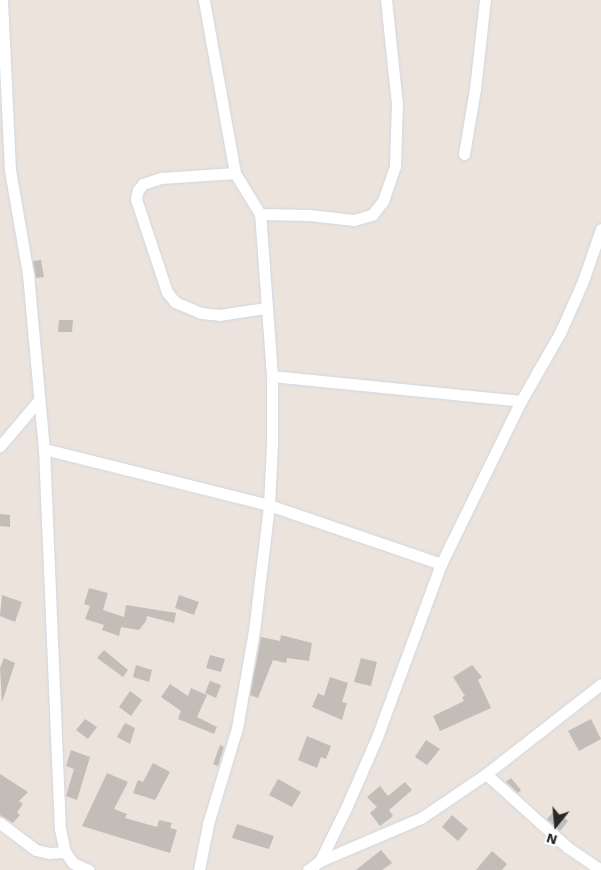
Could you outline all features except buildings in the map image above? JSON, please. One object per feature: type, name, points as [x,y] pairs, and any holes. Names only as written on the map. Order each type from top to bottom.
[{"type":"street","points":[[2,0],[5,172]]},
{"type":"street","points":[[199,870],[208,824],[236,728],[254,632],[269,504],[272,376],[260,214],[234,173],[204,0]]},
{"type":"street","points":[[260,214],[309,215],[354,220],[372,215],[383,201],[396,166],[397,104],[386,0]]},
{"type":"street","points":[[464,154],[475,89],[485,0]]},
{"type":"street","points":[[0,126],[4,135],[5,172],[28,274],[40,400],[44,449],[57,804],[65,852],[73,863],[89,870]]},
{"type":"street","points":[[234,173],[156,180],[143,184],[138,190],[136,199],[167,292],[175,302],[187,309],[210,314],[266,308]]},
{"type":"street","points":[[320,861],[377,737],[441,564],[521,401],[560,333],[583,281],[601,229]]},
{"type":"street","points":[[272,376],[521,401]]},
{"type":"street","points":[[0,446],[40,400]]},
{"type":"street","points":[[44,449],[269,504],[441,564]]},
{"type":"street","points":[[308,870],[320,861],[412,823],[486,774],[601,684]]},
{"type":"street","points":[[486,774],[567,848],[601,870]]},
{"type":"street","points":[[0,823],[36,850],[49,853],[65,852]]}]
